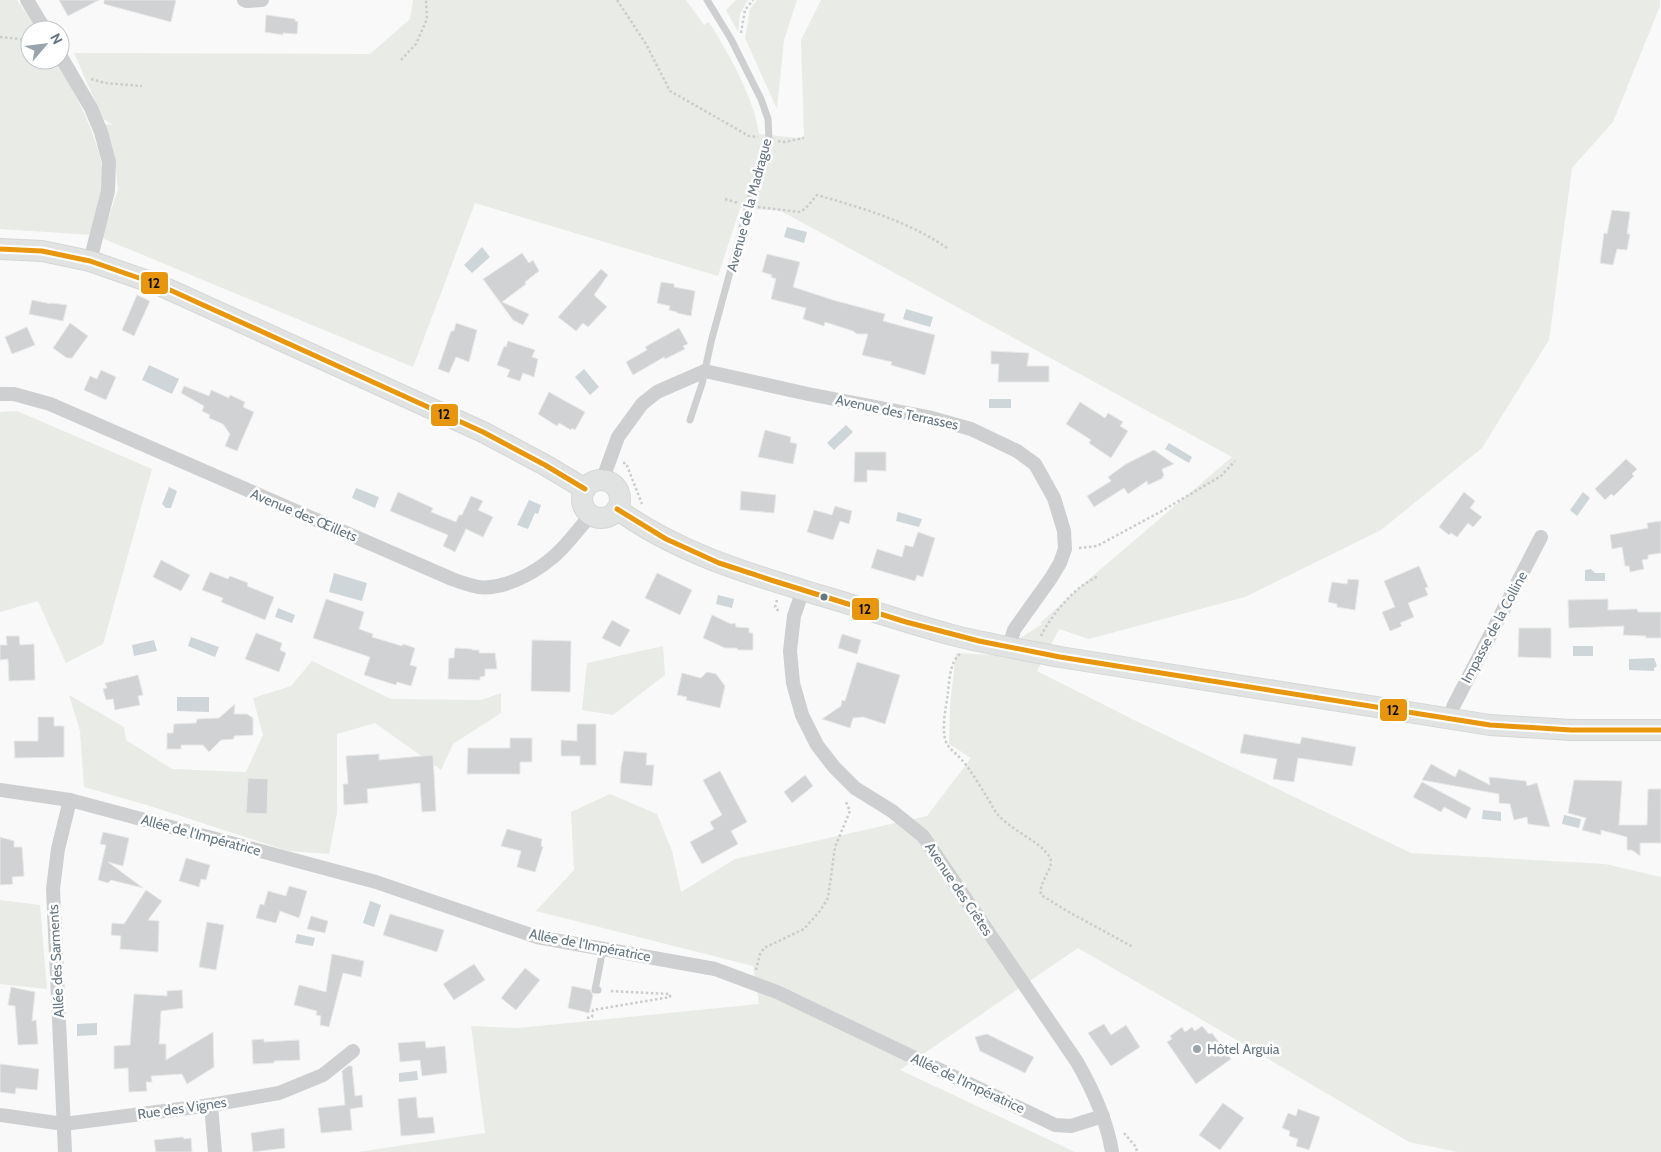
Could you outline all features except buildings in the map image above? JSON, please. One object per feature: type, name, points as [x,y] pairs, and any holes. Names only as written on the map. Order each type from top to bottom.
[{"type":"main road","points":[[0,249],[42,251],[90,261],[158,285],[483,432],[585,489]]},
{"type":"main road","points":[[604,480],[617,488],[620,502],[612,514],[598,518],[586,510],[583,496],[585,489],[590,484],[604,480]]},
{"type":"main road","points":[[617,509],[640,525],[714,561],[901,620],[954,635],[1008,647],[1060,657],[1490,725],[1571,730],[1661,730]]},
{"type":"street","points":[[27,0],[39,20]]},
{"type":"street","points":[[244,0],[262,0]]},
{"type":"street","points":[[69,70],[91,108],[101,132],[109,162],[108,191],[90,261]]},
{"type":"street","points":[[604,480],[618,437],[642,404],[657,392],[705,371]]},
{"type":"street","name":"Avenue des Terrasses","points":[[705,371],[808,394],[928,417],[971,429],[1017,451],[1034,464],[1054,498],[1064,531],[1065,549]]},
{"type":"street","name":"Avenue des Œillets","points":[[0,394],[14,394],[50,404],[452,579],[478,587],[511,582],[532,572],[553,558],[591,515]]},
{"type":"street","name":"Impasse de la Colline","points":[[1449,718],[1541,537]]},
{"type":"street","points":[[1008,647],[1014,630],[1051,578],[1060,563],[1065,549]]},
{"type":"street","name":"Avenue des Crêtes","points":[[804,590],[794,616],[790,634],[790,651],[793,683],[802,715],[817,745],[834,767],[855,788],[892,811],[923,836],[1077,1062],[1103,1116],[1112,1152]]},
{"type":"street","name":"Allée de l'Impératrice","points":[[0,790],[70,800],[376,882],[537,936],[715,969],[777,992],[1055,1125],[1071,1126],[1103,1116]]},
{"type":"street","name":"Allée des Sarments","points":[[65,1152],[53,889],[58,849],[70,800]]},
{"type":"street","name":"Rue des Vignes","points":[[0,1116],[64,1124],[211,1105],[279,1093],[324,1075],[353,1051]]},
{"type":"street","points":[[211,1105],[215,1152]]},
{"type":"lane","name":"Avenue de la Madrague","points":[[690,420],[768,139],[768,119],[761,99],[732,39],[707,0]]},
{"type":"lane","points":[[598,990],[595,990],[602,949]]},
{"type":"path","points":[[400,60],[416,44],[427,19],[426,0]]},
{"type":"path","points":[[617,0],[646,44],[670,91],[748,136],[784,142],[804,138]]},
{"type":"path","points":[[732,39],[741,33],[745,10],[753,0]]},
{"type":"path","points":[[0,37],[20,39]]},
{"type":"path","points":[[72,75],[105,83],[142,86]]},
{"type":"path","points":[[748,206],[800,212],[805,209],[817,194],[869,210],[928,234],[947,248]]},
{"type":"path","points":[[610,459],[626,463],[642,504],[648,509]]},
{"type":"path","points":[[1065,549],[1097,546],[1220,476],[1235,461]]},
{"type":"path","points":[[1039,640],[1046,626],[1071,595],[1090,580],[1099,576]]},
{"type":"path","points":[[964,651],[955,658],[950,678],[945,721],[945,738],[949,748],[965,765],[998,816],[1021,835],[1040,846],[1051,858],[1052,865],[1040,888],[1041,894],[1133,948]]},
{"type":"path","points":[[752,983],[760,954],[764,948],[804,929],[820,911],[828,898],[835,847],[850,811],[842,791],[847,780]]},
{"type":"path","points":[[587,1018],[592,1017],[593,1008],[670,997],[670,994],[598,990]]},
{"type":"shaded area","points":[[0,0],[17,0],[31,20],[20,20],[20,70],[63,70],[82,108],[96,143],[104,177],[104,194],[94,235],[0,229]]},
{"type":"shaded area","points":[[413,0],[686,0],[704,25],[709,22],[724,47],[752,106],[759,134],[798,138],[804,136],[801,40],[821,0],[1660,0],[1660,6],[1613,122],[1572,168],[1549,340],[1482,448],[1381,530],[1245,597],[1089,639],[1059,629],[1037,671],[1132,719],[1411,853],[1605,864],[1661,877],[1661,1152],[1458,1152],[1409,1142],[1078,948],[900,1070],[1075,1152],[358,1152],[485,1133],[471,1026],[519,1028],[759,1004],[753,966],[536,911],[574,870],[571,812],[610,794],[657,814],[672,851],[681,892],[735,859],[927,816],[971,758],[949,744],[950,705],[956,653],[994,655],[1042,624],[1040,623],[1095,574],[1232,457],[781,211],[740,208],[718,276],[475,203],[413,367],[102,238],[118,189],[115,160],[104,124],[113,125],[103,119],[74,53],[370,54],[410,19]]},
{"type":"shaded area","points":[[736,0],[748,0],[740,14],[738,32],[726,10]]},
{"type":"shaded area","points":[[757,0],[797,0],[784,40],[777,109],[745,38],[750,9]]},
{"type":"shaded area","points":[[787,227],[807,232],[804,243],[784,237]]},
{"type":"shaded area","points":[[482,247],[490,257],[472,273],[464,265]]},
{"type":"shaded area","points":[[906,309],[933,317],[930,327],[903,319]]},
{"type":"shaded area","points":[[149,365],[179,379],[172,394],[142,380]]},
{"type":"shaded area","points":[[584,369],[599,387],[590,395],[575,377]]},
{"type":"shaded area","points":[[989,399],[1011,399],[1011,408],[989,408]]},
{"type":"shaded area","points":[[17,411],[152,469],[103,644],[66,663],[38,601],[0,612],[0,412]]},
{"type":"shaded area","points":[[846,425],[853,432],[834,450],[827,443]]},
{"type":"shaded area","points":[[1169,443],[1192,457],[1189,463],[1165,449]]},
{"type":"shaded area","points":[[169,487],[177,491],[171,508],[166,508],[162,504]]},
{"type":"shaded area","points":[[356,488],[379,497],[375,508],[352,498]]},
{"type":"shaded area","points":[[1583,492],[1590,498],[1577,516],[1570,510]]},
{"type":"shaded area","points":[[529,500],[541,505],[538,514],[535,513],[528,529],[517,525]]},
{"type":"shaded area","points":[[898,512],[922,519],[919,527],[896,521]]},
{"type":"shaded area","points":[[1591,569],[1595,573],[1605,573],[1605,581],[1585,581],[1585,570]]},
{"type":"shaded area","points":[[334,573],[367,583],[362,601],[329,592]]},
{"type":"shaded area","points":[[718,595],[734,599],[732,608],[716,604]]},
{"type":"shaded area","points":[[278,608],[295,615],[292,623],[275,617]]},
{"type":"shaded area","points":[[191,637],[219,647],[215,657],[188,646]]},
{"type":"shaded area","points":[[154,640],[157,651],[134,656],[132,645]]},
{"type":"shaded area","points":[[663,646],[665,675],[613,715],[582,710],[587,663]]},
{"type":"shaded area","points":[[1573,646],[1593,646],[1593,656],[1573,656]]},
{"type":"shaded area","points":[[1654,658],[1657,666],[1654,668],[1654,671],[1629,670],[1629,659]]},
{"type":"shaded area","points":[[312,661],[391,699],[481,700],[501,693],[501,713],[453,744],[441,770],[375,723],[337,734],[337,813],[329,854],[288,851],[150,806],[84,787],[80,731],[69,695],[124,727],[126,740],[172,769],[246,772],[263,735],[253,698],[291,686]]},
{"type":"shaded area","points":[[177,697],[209,697],[209,712],[177,711]]},
{"type":"shaded area","points":[[1483,810],[1501,812],[1501,821],[1482,819]]},
{"type":"shaded area","points":[[1564,815],[1581,819],[1579,828],[1562,824]]},
{"type":"shaded area","points":[[0,900],[40,905],[47,989],[0,984]]},
{"type":"shaded area","points":[[370,901],[381,905],[374,927],[363,923]]},
{"type":"shaded area","points":[[297,934],[315,938],[313,946],[295,943]]},
{"type":"shaded area","points":[[97,1023],[97,1035],[77,1036],[77,1024]]},
{"type":"shaded area","points":[[417,1071],[418,1080],[399,1082],[399,1073]]},
{"type":"transit line","name":"12","points":[[0,249],[42,251],[90,261],[159,285],[483,432],[585,489]]},
{"type":"transit line","name":"12","points":[[617,509],[666,539],[719,563],[906,622],[979,641],[1060,657],[1490,725],[1571,730],[1661,730]]},
{"type":"place","name":"Hôtel Arguia","points":[[1197,1049]]}]
